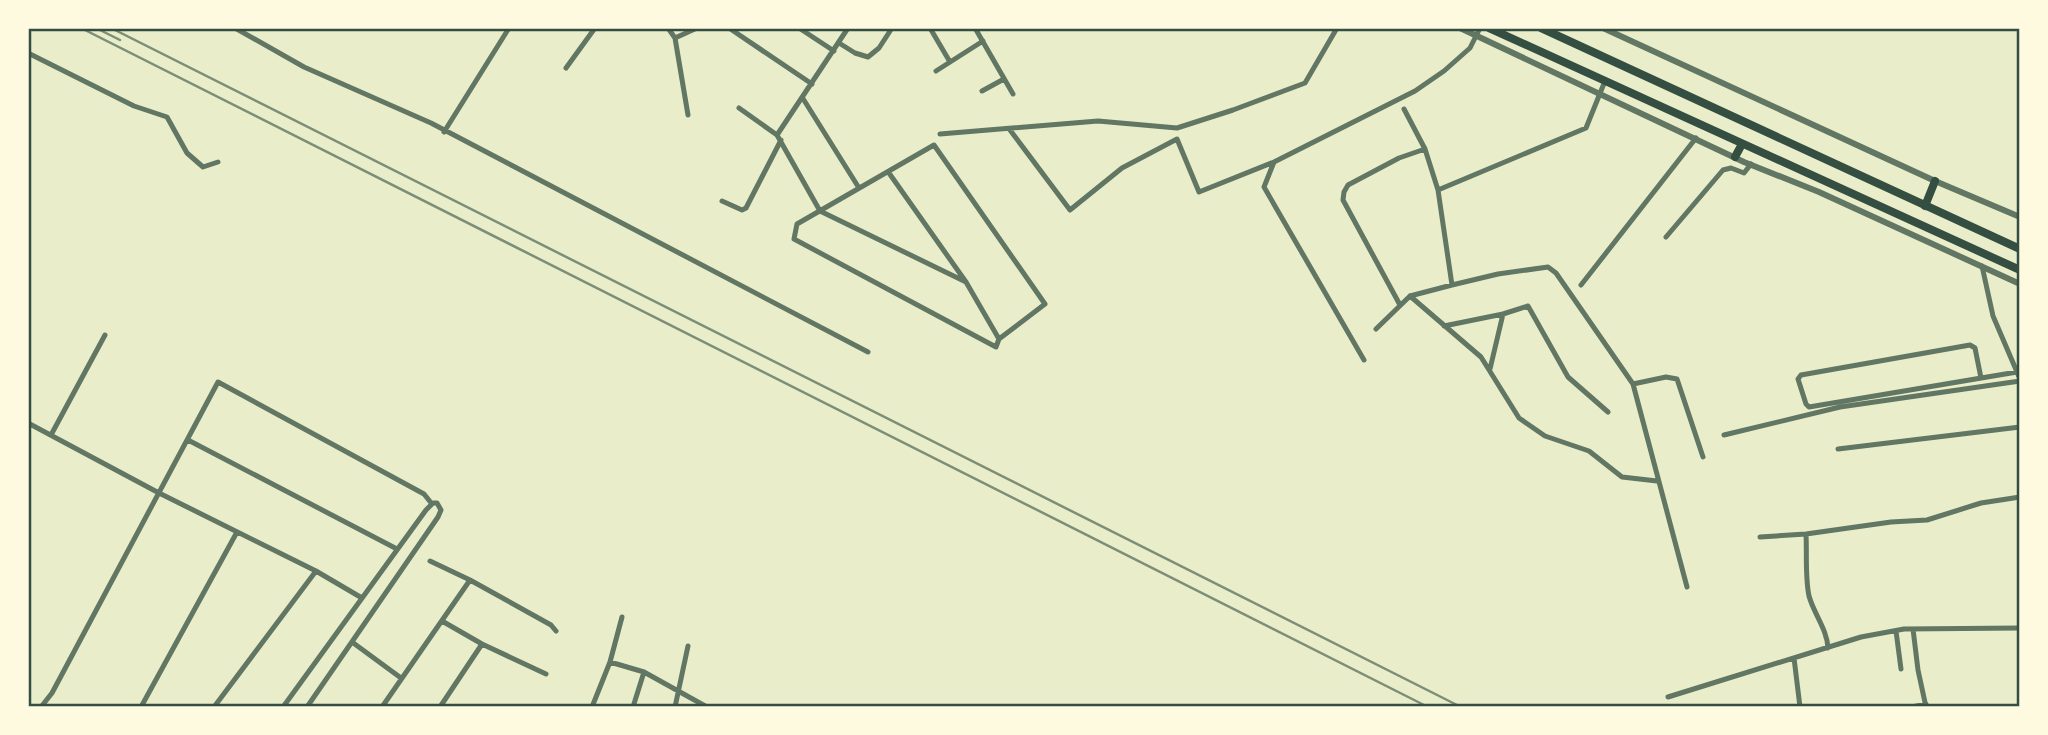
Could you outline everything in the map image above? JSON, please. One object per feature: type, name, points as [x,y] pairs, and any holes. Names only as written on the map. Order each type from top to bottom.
[{"type":"main road","points":[[1489,28],[2020,270]]},
{"type":"main road","points":[[1541,28],[2020,249]]},
{"type":"main road","points":[[1735,157],[1742,144]]},
{"type":"main road","points":[[1925,206],[1935,181]]},
{"type":"street","points":[[235,28],[304,66],[375,97],[444,132],[868,352]]},
{"type":"street","points":[[444,132],[509,28]]},
{"type":"street","points":[[566,68],[595,28]]},
{"type":"street","points":[[668,28],[675,38],[688,115]]},
{"type":"street","points":[[675,38],[697,28]]},
{"type":"street","points":[[729,28],[812,84]]},
{"type":"street","points":[[799,28],[834,51]]},
{"type":"street","points":[[722,201],[742,210],[746,208],[802,97],[848,28]]},
{"type":"street","points":[[839,43],[867,57],[879,48],[892,28]]},
{"type":"street","points":[[930,28],[950,62]]},
{"type":"street","points":[[975,28],[1013,94]]},
{"type":"street","points":[[940,134],[1098,121],[1177,128],[1305,83],[1337,28]]},
{"type":"street","points":[[1460,28],[1735,157],[1819,192],[2020,284]]},
{"type":"street","points":[[1010,130],[1070,209],[1122,168],[1177,139],[1199,192],[1274,162],[1415,91],[1444,71],[1470,48],[1480,28]]},
{"type":"street","points":[[1603,28],[1935,181],[2020,217]]},
{"type":"street","points":[[936,71],[983,41]]},
{"type":"street","points":[[28,53],[134,106],[167,117],[187,153],[203,167],[218,162]]},
{"type":"street","points":[[982,91],[1004,79]]},
{"type":"street","points":[[1438,190],[1586,128],[1605,81]]},
{"type":"street","points":[[802,97],[859,188]]},
{"type":"street","points":[[739,108],[779,138],[820,211],[966,282]]},
{"type":"street","points":[[1404,109],[1424,149],[1438,190],[1452,285]]},
{"type":"street","points":[[1581,285],[1696,138]]},
{"type":"street","points":[[934,145],[1045,304],[999,339],[996,347],[794,239],[797,224],[889,173],[934,145]]},
{"type":"street","points":[[1400,305],[1343,200],[1343,192],[1348,185],[1399,158],[1424,149]]},
{"type":"street","points":[[1274,162],[1264,187],[1364,360]]},
{"type":"street","points":[[1666,237],[1723,170],[1731,169],[1744,173],[1751,164]]},
{"type":"street","points":[[889,173],[966,282],[999,339]]},
{"type":"street","points":[[1724,435],[1840,407],[2020,380],[1993,316],[1982,266]]},
{"type":"street","points":[[1376,328],[1410,296],[1499,274],[1548,267],[1556,273],[1633,384],[1687,587]]},
{"type":"street","points":[[1410,296],[1481,357],[1519,418],[1545,436],[1589,451],[1622,477],[1657,481]]},
{"type":"street","points":[[1444,326],[1528,306],[1568,376],[1608,412]]},
{"type":"street","points":[[1490,369],[1503,314]]},
{"type":"street","points":[[51,435],[104,335]]},
{"type":"street","points":[[1981,378],[1975,348],[1970,345],[1801,375],[1798,379],[1806,404],[1810,407],[2017,372]]},
{"type":"street","points":[[1633,384],[1666,377],[1676,380],[1703,457]]},
{"type":"street","points":[[41,707],[218,382],[424,494],[432,504],[440,505],[438,517],[307,707]]},
{"type":"street","points":[[28,423],[159,493],[316,571],[362,598]]},
{"type":"street","points":[[1838,449],[2020,428]]},
{"type":"street","points":[[188,440],[397,549]]},
{"type":"street","points":[[1760,537],[1927,520],[1982,503],[2020,497]]},
{"type":"street","points":[[283,707],[432,504]]},
{"type":"street","points":[[141,707],[237,532]]},
{"type":"street","points":[[1806,534],[1808,593],[1827,636],[1828,648]]},
{"type":"street","points":[[430,561],[470,580],[551,625],[556,631]]},
{"type":"street","points":[[214,707],[316,571]]},
{"type":"street","points":[[382,707],[470,580]]},
{"type":"street","points":[[592,707],[610,662],[622,617]]},
{"type":"street","points":[[442,621],[482,644],[546,674]]},
{"type":"street","points":[[1668,697],[1861,637],[1913,629],[2020,628]]},
{"type":"street","points":[[1912,707],[1926,706],[1913,629]]},
{"type":"street","points":[[1896,631],[1901,669]]},
{"type":"street","points":[[352,642],[401,678]]},
{"type":"street","points":[[440,707],[482,644]]},
{"type":"street","points":[[675,707],[688,646]]},
{"type":"street","points":[[1794,658],[1800,707]]},
{"type":"street","points":[[610,662],[645,672],[707,707]]},
{"type":"street","points":[[633,707],[645,672]]},
{"type":"street","points":[[46,700],[54,707]]},
{"type":"railway","points":[[81,28],[1428,707]]},
{"type":"railway","points":[[96,28],[120,40]]},
{"type":"railway","points":[[111,28],[1461,707]]}]
